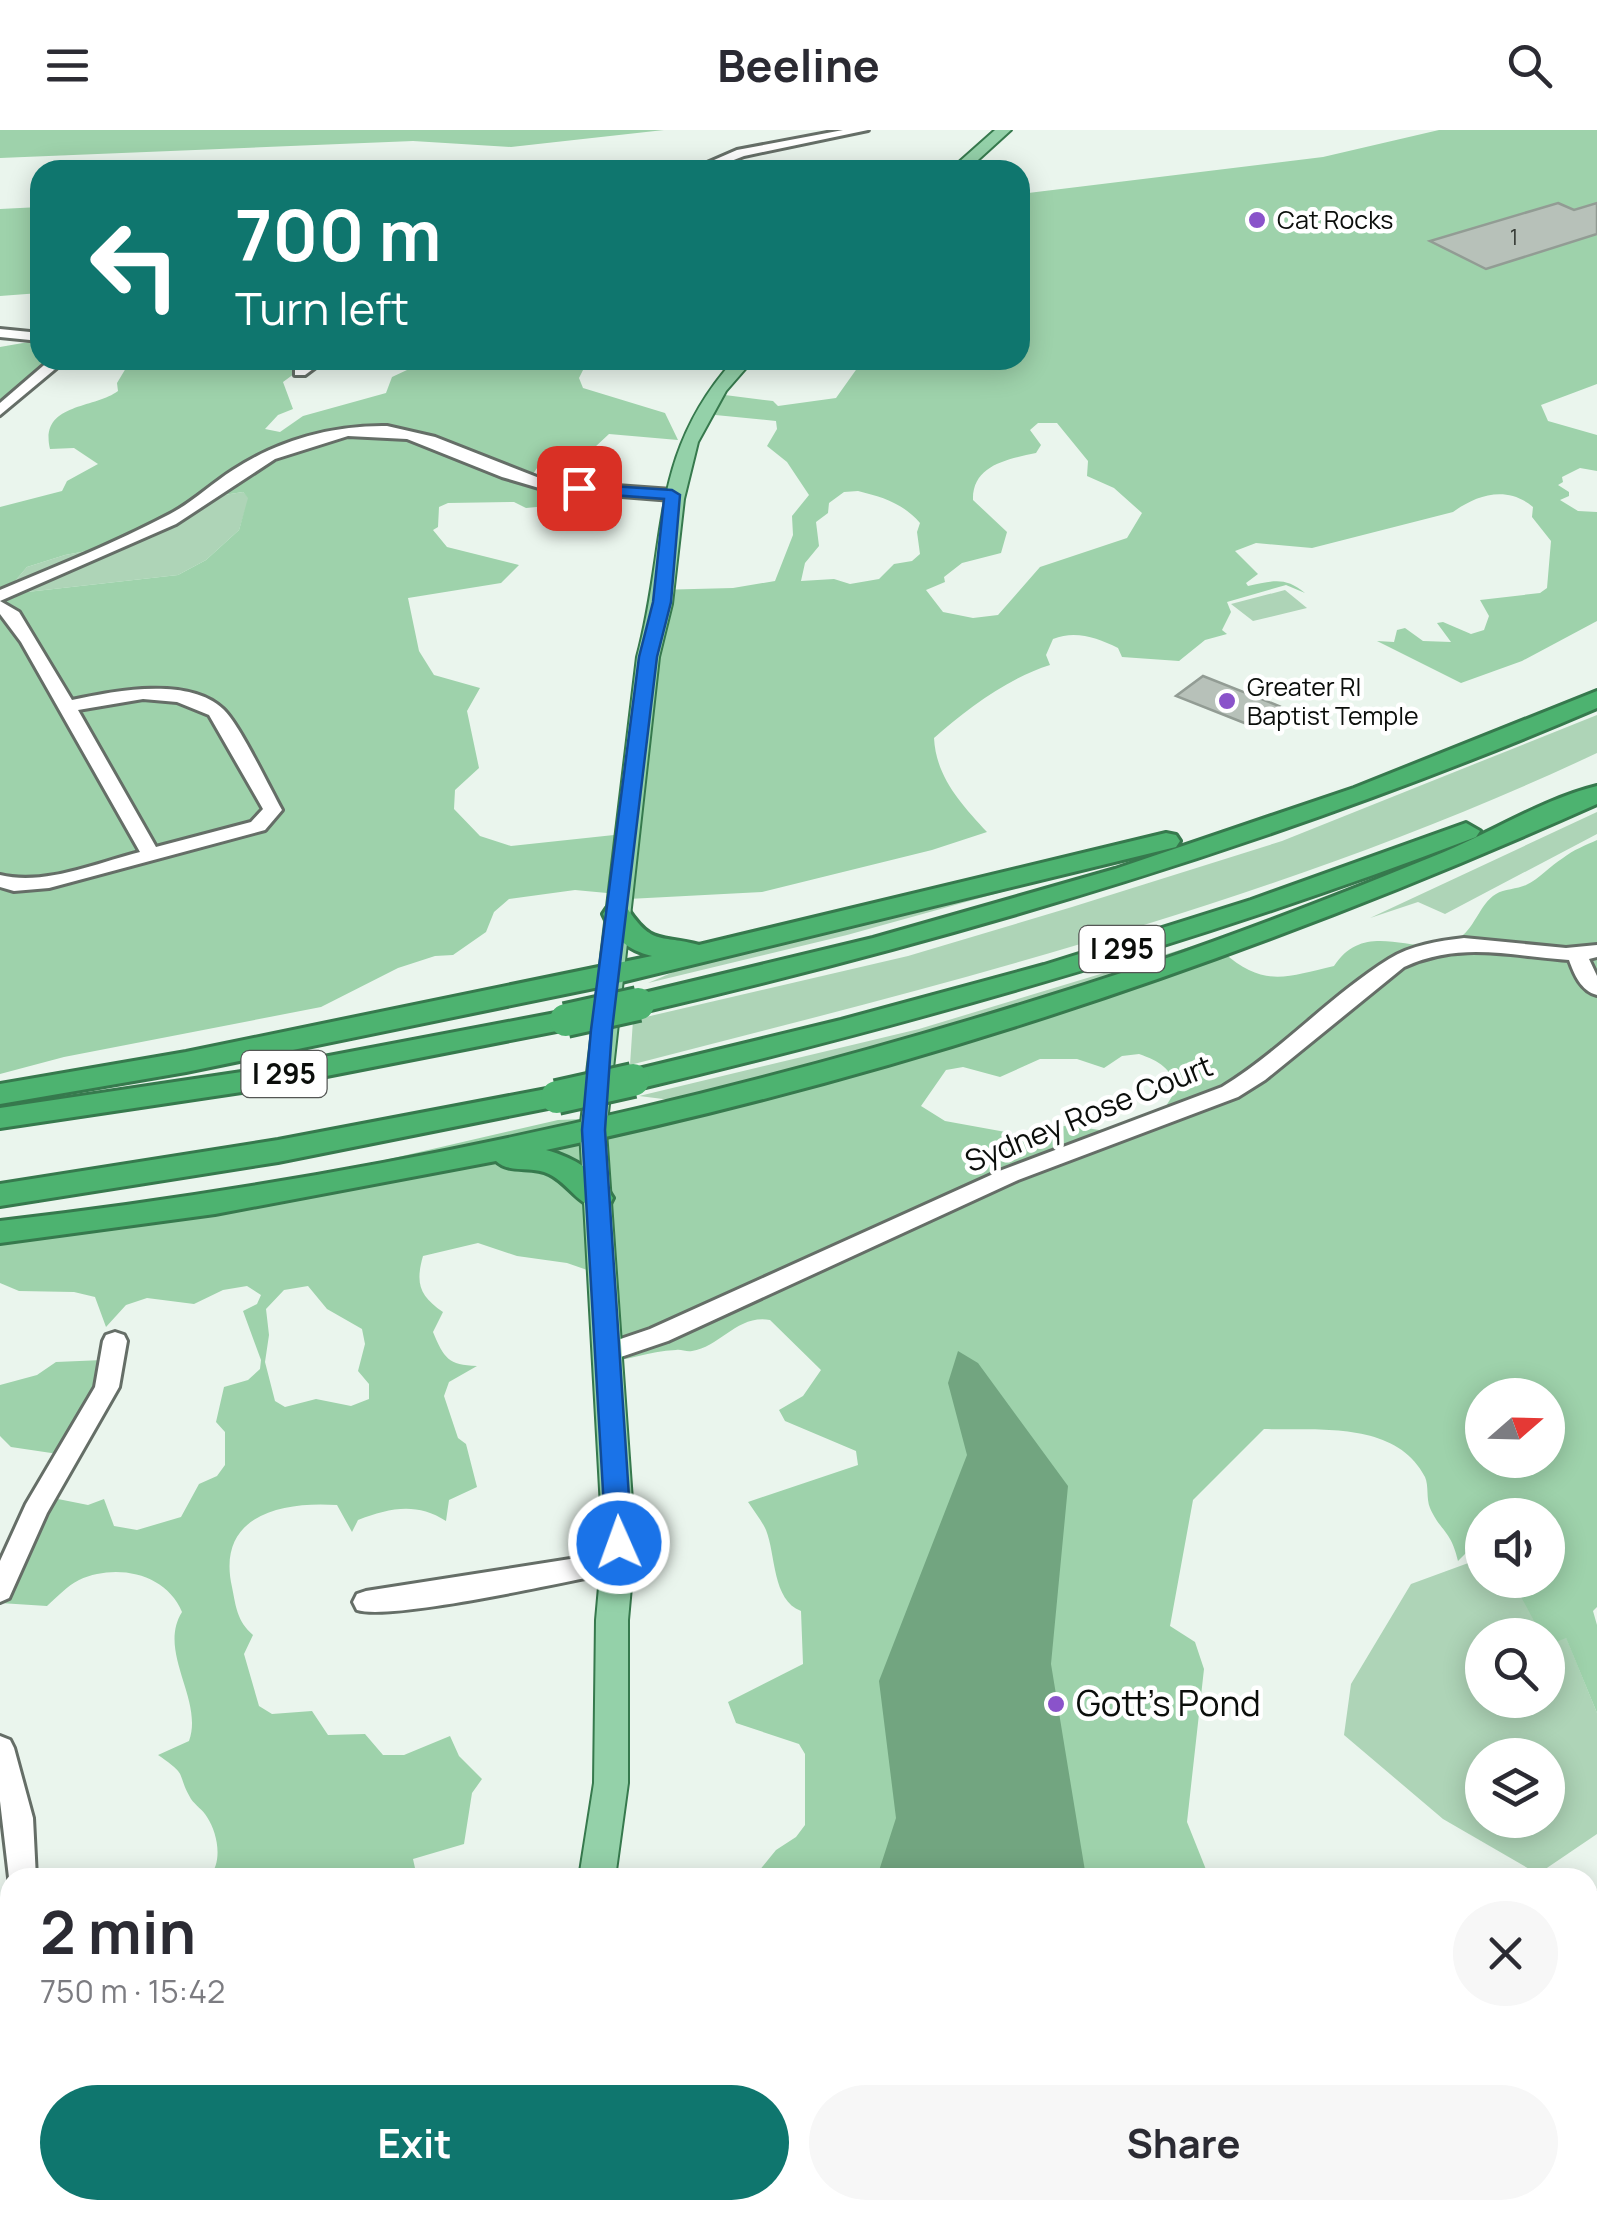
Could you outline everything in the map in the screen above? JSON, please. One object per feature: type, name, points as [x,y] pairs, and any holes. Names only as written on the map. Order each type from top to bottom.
[{"type":"highway","name":"I 295","points":[[0,1118],[255,1080],[566,1020],[866,950],[1226,843],[1426,772],[1597,700]]},
{"type":"highway","points":[[0,1094],[202,1059],[609,976],[1111,855],[1426,772]]},
{"type":"highway","name":"I 295","points":[[0,1195],[294,1148],[557,1097],[916,1009],[1148,942],[1418,849],[1597,776]]},
{"type":"highway","points":[[0,1232],[213,1202],[392,1171],[594,1130],[922,1046],[1156,973],[1380,890],[1597,794]]},
{"type":"highway","points":[[617,914],[636,940],[673,952],[704,949],[847,918]]},
{"type":"highway","points":[[392,1171],[440,1170],[509,1158],[540,1158],[574,1174],[597,1198]]},
{"type":"main road","points":[[968,160],[997,131]]},
{"type":"main road","points":[[599,1868],[614,1732],[618,1504],[594,1130],[648,657],[662,602],[672,495],[681,459],[698,419],[735,370]]},
{"type":"street","points":[[724,160],[862,130]]},
{"type":"street","points":[[0,332],[30,335]]},
{"type":"street","points":[[0,412],[48,370]]},
{"type":"street","points":[[0,596],[198,506],[242,470],[302,444],[340,433],[400,433],[446,444],[524,480],[548,486],[672,495]]},
{"type":"street","points":[[0,606],[13,616],[151,855]]},
{"type":"street","points":[[0,881],[14,885],[49,882],[258,826],[274,810],[216,712],[207,707],[183,698],[144,692],[67,707]]},
{"type":"street","name":"Sydney Rose Court","points":[[609,1352],[658,1334],[1010,1175],[1230,1092],[1257,1075],[1396,963],[1417,952],[1466,942],[1587,954],[1585,975],[1597,989]]},
{"type":"street","points":[[0,1591],[35,1511],[106,1386],[115,1341]]},
{"type":"street","points":[[366,1602],[615,1562]]},
{"type":"street","points":[[0,1748],[19,1818],[22,1868]]},
{"type":"shaded area","points":[[0,130],[664,130],[511,147],[413,141],[0,158]]},
{"type":"shaded area","points":[[1439,130],[1597,130],[1597,384],[1541,405],[1548,421],[1597,435],[1597,471],[1580,468],[1562,477],[1563,482],[1558,485],[1569,492],[1560,500],[1578,511],[1597,512],[1597,621],[1522,661],[1461,683],[1377,641],[1394,642],[1397,630],[1405,628],[1423,641],[1451,642],[1437,623],[1471,634],[1484,630],[1489,616],[1480,600],[1540,593],[1547,588],[1551,541],[1532,517],[1533,507],[1512,496],[1481,497],[1453,512],[1312,548],[1256,543],[1235,551],[1258,574],[1246,583],[1248,586],[1285,582],[1305,593],[1286,585],[1227,602],[1231,612],[1222,630],[1227,634],[1205,640],[1179,661],[1122,657],[1118,648],[1086,636],[1053,639],[1046,655],[1050,665],[989,696],[934,738],[945,777],[987,832],[932,850],[762,892],[609,900],[607,893],[575,890],[509,899],[494,912],[486,932],[453,955],[435,956],[398,968],[321,1007],[64,1057],[0,1074],[0,507],[62,491],[67,481],[98,464],[74,448],[50,449],[49,434],[60,415],[118,391],[117,383],[125,370],[298,371],[283,382],[293,409],[278,415],[265,429],[280,432],[303,416],[386,393],[392,377],[407,370],[583,370],[579,378],[583,388],[665,413],[678,440],[609,434],[595,447],[571,449],[568,455],[543,459],[531,477],[559,492],[569,504],[526,508],[514,502],[448,503],[439,507],[438,527],[433,530],[447,547],[519,565],[501,583],[408,598],[419,651],[434,675],[480,688],[467,711],[479,768],[455,790],[454,809],[480,836],[511,846],[614,835],[629,722],[655,590],[733,588],[775,581],[793,535],[792,516],[809,495],[787,462],[767,446],[777,429],[776,421],[705,414],[717,394],[773,401],[778,406],[836,398],[856,370],[1030,370],[1030,193],[1323,157]],"holes":[[[1038,423],[1057,423],[1088,461],[1087,476],[1114,488],[1142,513],[1127,538],[1040,567],[998,615],[973,618],[943,612],[926,590],[945,582],[944,577],[962,563],[1001,553],[1007,532],[973,500],[978,479],[994,466],[1036,453],[1041,445],[1030,430]],[[858,491],[892,502],[920,523],[920,554],[912,561],[894,564],[879,579],[850,584],[834,579],[801,581],[805,563],[819,546],[816,522],[828,513],[829,503],[844,492]],[[243,492],[248,498],[239,530],[206,560],[178,575],[18,593],[10,587],[27,567],[65,555],[150,539],[211,497]]]},
{"type":"shaded area","points":[[30,208],[30,294],[0,296],[0,209]]},
{"type":"shaded area","points":[[30,342],[30,370],[42,370],[0,407],[0,347]]},
{"type":"shaded area","points":[[243,492],[249,498],[239,530],[206,560],[178,575],[18,593],[10,587],[27,567],[65,555],[150,539],[211,497]]},
{"type":"shaded area","points":[[1285,590],[1307,608],[1253,621],[1231,604]]},
{"type":"shaded area","points":[[1597,715],[1597,753],[1362,851],[1121,932],[999,968],[630,1065],[633,1020],[908,956],[1282,841]]},
{"type":"shaded area","points":[[1597,812],[1597,834],[1445,914],[1418,902],[1370,918]]},
{"type":"shaded area","points":[[1597,840],[1597,1607],[1593,1611],[1597,1625],[1597,1713],[1565,1638],[1565,1618],[1532,1618],[1522,1598],[1565,1598],[1565,1498],[1465,1498],[1465,1554],[1458,1561],[1452,1543],[1430,1508],[1425,1477],[1412,1459],[1395,1446],[1353,1432],[1264,1429],[1193,1500],[1170,1626],[1195,1642],[1204,1669],[1187,1822],[1205,1868],[761,1868],[805,1825],[805,1754],[799,1744],[736,1723],[728,1702],[803,1664],[801,1611],[780,1587],[766,1530],[748,1502],[858,1465],[856,1451],[785,1421],[779,1410],[803,1396],[821,1370],[770,1320],[759,1319],[692,1351],[666,1351],[597,1363],[593,1272],[567,1263],[517,1256],[478,1243],[423,1256],[420,1274],[424,1295],[443,1312],[433,1332],[440,1348],[453,1362],[477,1366],[449,1382],[444,1396],[458,1438],[466,1444],[477,1487],[449,1500],[446,1521],[424,1511],[392,1510],[358,1520],[352,1532],[337,1505],[275,1510],[243,1529],[234,1544],[230,1563],[238,1613],[253,1635],[244,1654],[259,1706],[272,1714],[312,1711],[328,1735],[365,1734],[383,1755],[404,1755],[450,1736],[459,1756],[482,1779],[472,1793],[464,1844],[413,1859],[415,1868],[214,1868],[216,1840],[211,1824],[191,1799],[178,1771],[158,1755],[189,1741],[192,1725],[175,1643],[182,1612],[174,1599],[152,1580],[108,1572],[79,1580],[47,1606],[0,1603],[0,1577],[43,1496],[88,1505],[104,1499],[114,1526],[137,1530],[181,1517],[199,1484],[217,1476],[225,1465],[225,1432],[216,1422],[224,1387],[248,1380],[260,1369],[261,1360],[243,1311],[257,1304],[261,1295],[247,1286],[223,1290],[194,1304],[147,1298],[126,1305],[106,1327],[95,1297],[74,1292],[19,1291],[0,1283],[0,1226],[329,1173],[558,1120],[605,1118],[715,1096],[1223,952],[1251,971],[1276,977],[1334,966],[1347,951],[1377,941],[1441,945],[1462,936],[1496,894],[1531,882],[1567,855]],"holes":[[[1139,1054],[1164,1066],[1176,1090],[1166,1106],[1121,1128],[1099,1130],[1068,1125],[1028,1136],[945,1121],[921,1106],[946,1070],[963,1067],[1000,1077],[1040,1059],[1077,1059],[1104,1068],[1122,1056]],[[308,1286],[327,1309],[362,1329],[365,1344],[358,1371],[369,1384],[369,1399],[351,1406],[316,1399],[285,1407],[275,1401],[265,1362],[269,1335],[266,1309],[284,1290]]]},
{"type":"shaded area","points":[[1113,861],[847,935],[648,983],[685,967]]},
{"type":"shaded area","points":[[1193,946],[1066,994],[869,1051],[671,1100],[639,1096],[919,1029]]},
{"type":"shaded area","points":[[958,1351],[978,1363],[1068,1486],[1051,1664],[1085,1868],[880,1868],[896,1818],[879,1681],[967,1455],[948,1383]]},
{"type":"shaded area","points":[[103,1360],[99,1383],[58,1454],[11,1447],[0,1436],[0,1385],[37,1375],[56,1362]]},
{"type":"shaded area","points":[[1465,1564],[1465,1598],[1539,1598],[1553,1618],[1465,1618],[1465,1718],[1565,1718],[1565,1636],[1597,1713],[1597,1834],[1547,1868],[1528,1868],[1476,1838],[1565,1838],[1565,1738],[1465,1738],[1465,1832],[1443,1819],[1344,1735],[1351,1684],[1411,1584]]},
{"type":"building","points":[[1558,203],[1574,210],[1597,203],[1597,234],[1486,269],[1430,241]]},
{"type":"building","name":"Greater RI Baptist Temple","points":[[1203,676],[1279,706],[1252,726],[1176,696]]},
{"type":"place","name":"Cat Rocks","points":[[1257,220]]},
{"type":"place","name":"Greater RI Baptist Temple","points":[[1227,701]]},
{"type":"place","name":"Gott's Pond","points":[[1056,1704]]},
{"type":"route","points":[[579,488],[672,495],[662,602],[648,657],[602,1030],[594,1130],[619,1543]]}]
